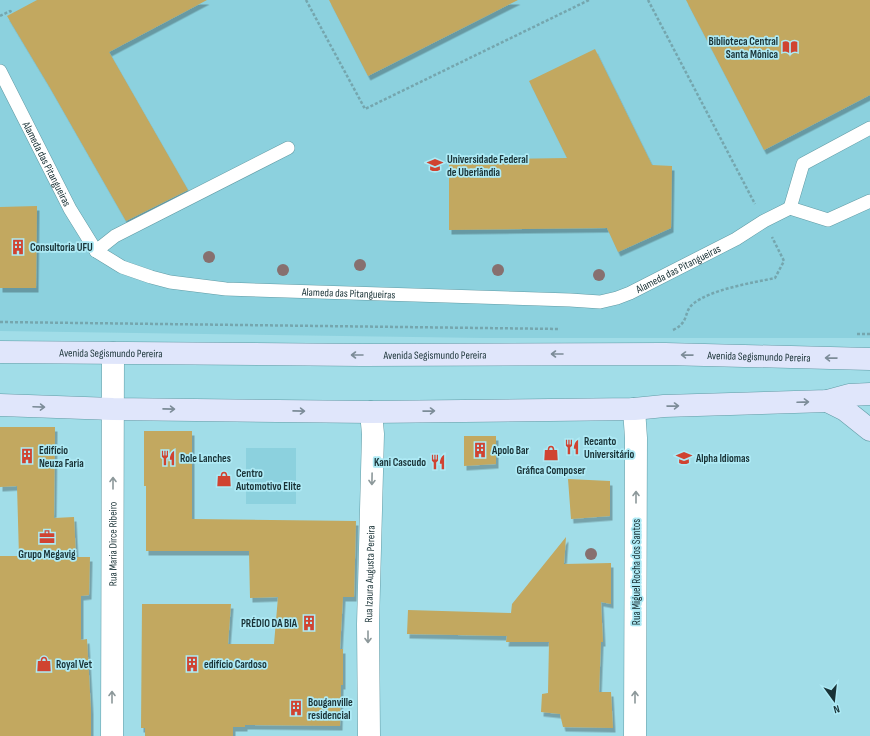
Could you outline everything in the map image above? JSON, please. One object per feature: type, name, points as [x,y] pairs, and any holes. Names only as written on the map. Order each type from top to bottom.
[{"type":"main road","name":"Avenida Segismundo Pereira","points":[[0,352],[362,355],[665,354],[870,359]]},
{"type":"main road","points":[[0,405],[113,409],[371,412],[634,409],[664,406],[827,401],[849,394],[870,394]]},
{"type":"main road","points":[[827,401],[845,410],[870,430]]},
{"type":"street","name":"Rua Maria Dirce Ribeiro","points":[[112,736],[113,353]]},
{"type":"street","name":"Rua Miguel Rocha dos Santos","points":[[634,409],[636,438],[635,736]]},
{"type":"street","name":"Rua Izaura Augusta Pereira","points":[[369,736],[368,624],[373,434],[371,412]]},
{"type":"lane","name":"Alameda das Pitangueiras","points":[[0,71],[70,209],[96,251],[122,267],[170,282],[234,289],[600,302],[617,298],[630,292],[736,239],[790,208]]},
{"type":"lane","points":[[870,128],[803,164],[790,208],[828,220],[870,201]]},
{"type":"lane","points":[[96,251],[115,236],[288,148]]},
{"type":"path","points":[[306,0],[364,109],[590,0]]},
{"type":"path","points":[[648,0],[784,261],[775,278],[733,287],[703,297],[691,305],[685,321],[680,327],[670,332],[678,332]]},
{"type":"path","points":[[0,16],[10,11],[13,12]]},
{"type":"path","points":[[0,322],[562,329]]},
{"type":"path","points":[[854,334],[870,334]]},
{"type":"shaded area","name":"Universidade Federal de Uberlândia","points":[[0,0],[870,0],[870,338],[484,338],[0,331]]},
{"type":"shaded area","points":[[246,448],[296,448],[296,504],[246,504]]},
{"type":"building","points":[[37,0],[207,0],[109,52],[188,190],[126,221],[7,16]]},
{"type":"building","points":[[329,0],[518,0],[368,76]]},
{"type":"building","name":"Biblioteca Central Santa Mônica","points":[[686,0],[870,0],[870,95],[764,150]]},
{"type":"building","points":[[595,49],[652,165],[672,166],[671,228],[618,252],[607,228],[449,230],[449,160],[567,158],[529,81]]},
{"type":"building","name":"Consultoria UFU","points":[[37,206],[36,288],[0,288],[0,207]]},
{"type":"building","points":[[0,427],[55,427],[54,518],[74,517],[76,557],[90,557],[89,595],[81,596],[81,640],[87,639],[91,736],[0,736],[0,556],[19,556],[17,486],[0,487]]},
{"type":"building","points":[[144,431],[192,431],[192,519],[356,521],[354,597],[343,597],[340,649],[343,649],[343,685],[341,685],[340,726],[245,725],[245,727],[233,727],[233,736],[145,736],[145,728],[141,728],[142,604],[231,604],[228,644],[274,644],[278,597],[250,598],[249,551],[146,551]]},
{"type":"building","name":"Apolo Bar","points":[[464,436],[496,436],[496,464],[464,466]]},
{"type":"building","points":[[568,479],[610,481],[610,516],[571,519]]},
{"type":"building","points":[[566,537],[564,564],[611,563],[611,604],[601,602],[603,642],[601,642],[599,692],[611,692],[613,728],[563,727],[560,714],[541,712],[542,694],[548,693],[549,642],[506,642],[507,636],[407,634],[408,610],[511,613],[512,604]]},
{"type":"place","name":"Biblioteca Central Santa Mônica","points":[[790,47]]},
{"type":"place","name":"Universidade Federal de Uberlândia","points":[[435,165]]},
{"type":"place","name":"Consultoria UFU","points":[[18,247]]},
{"type":"place","name":"Recanto Universitário","points":[[572,447]]},
{"type":"place","name":"Apolo Bar","points":[[480,450]]},
{"type":"place","name":"Gráfica Composer","points":[[551,453]]},
{"type":"place","name":"Edifício Neuza Faria","points":[[27,456]]},
{"type":"place","name":"Role Lanches","points":[[168,458]]},
{"type":"place","name":"Alpha Idiomas","points":[[684,458]]},
{"type":"place","name":"Kani Cascudo","points":[[438,462]]},
{"type":"place","name":"Centro Automotivo Elite","points":[[224,479]]},
{"type":"place","name":"Grupo Megavig","points":[[47,537]]},
{"type":"place","name":"PRÉDIO DA BIA","points":[[309,623]]},
{"type":"place","name":"Royal Vet","points":[[44,664]]},
{"type":"place","name":"edifício Cardoso","points":[[192,664]]},
{"type":"place","name":"Bouganville residencial","points":[[296,708]]}]
